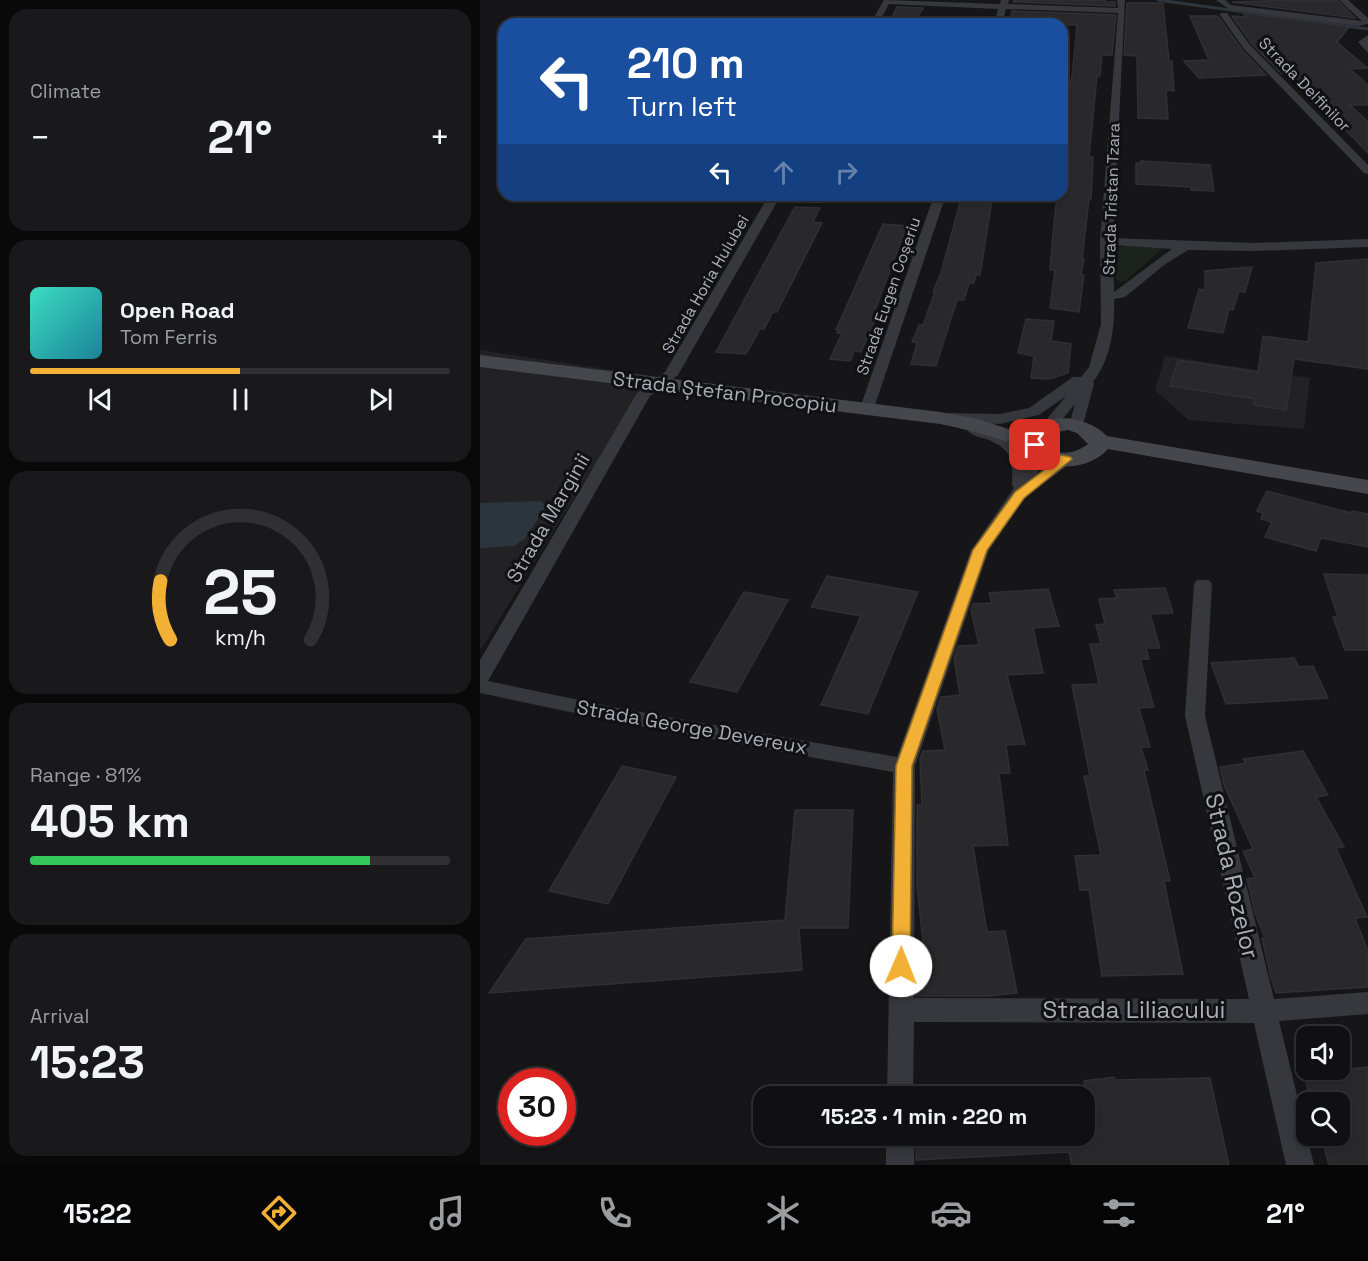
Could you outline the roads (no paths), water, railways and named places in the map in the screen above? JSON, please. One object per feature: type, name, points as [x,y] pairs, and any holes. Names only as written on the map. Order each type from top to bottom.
[{"type":"street","points":[[1220,0],[1227,11],[1367,23]]},
{"type":"street","points":[[1342,0],[1367,23]]},
{"type":"street","points":[[877,18],[887,1],[1122,6]]},
{"type":"street","name":"Strada Tristan Tzara","points":[[900,1086],[904,766],[980,550],[1019,495],[1041,437],[1096,368],[1108,324],[1106,241],[1122,6]]},
{"type":"street","name":"Strada Delfinilor","points":[[1227,11],[1247,47],[1368,171]]},
{"type":"street","points":[[1368,38],[1362,42],[1368,52]]},
{"type":"street","name":"Strada Horia Hulubei","points":[[658,385],[671,375],[772,201]]},
{"type":"street","name":"Strada Eugen Coșeriu","points":[[867,408],[938,201]]},
{"type":"street","points":[[1106,241],[1253,247],[1368,243]]},
{"type":"street","points":[[1108,297],[1120,294],[1160,261],[1185,246]]},
{"type":"street","name":"Strada Ștefan Procopiu","points":[[480,361],[658,385],[940,418],[1041,437],[1048,455],[1066,459]]},
{"type":"street","points":[[940,418],[1000,419],[1034,412],[1096,368]]},
{"type":"street","name":"Strada Tristan Tzara","points":[[1077,425],[1087,382]]},
{"type":"street","name":"Strada Marginii","points":[[480,677],[644,393],[658,385]]},
{"type":"street","name":"Strada Tristan Tzara","points":[[940,418],[996,437],[1010,445],[1018,453],[1022,464],[1019,495]]},
{"type":"street","points":[[1041,437],[1077,425],[1092,432],[1096,447]]},
{"type":"street","points":[[1066,459],[1081,458],[1096,447],[1137,449],[1368,487]]},
{"type":"street","name":"Strada Tristan Tzara","points":[[1019,495],[1066,459]]},
{"type":"street","name":"Strada Rozelor","points":[[1203,584],[1196,716],[1300,1165]]},
{"type":"street","name":"Strada George Devereux","points":[[480,686],[618,715],[904,766]]},
{"type":"street","name":"Strada Liliacului","points":[[900,1010],[1263,1011],[1368,1003]]},
{"type":"street","points":[[900,1146],[900,1165]]},
{"type":"waterway","points":[[1158,0],[1368,29]]}]
